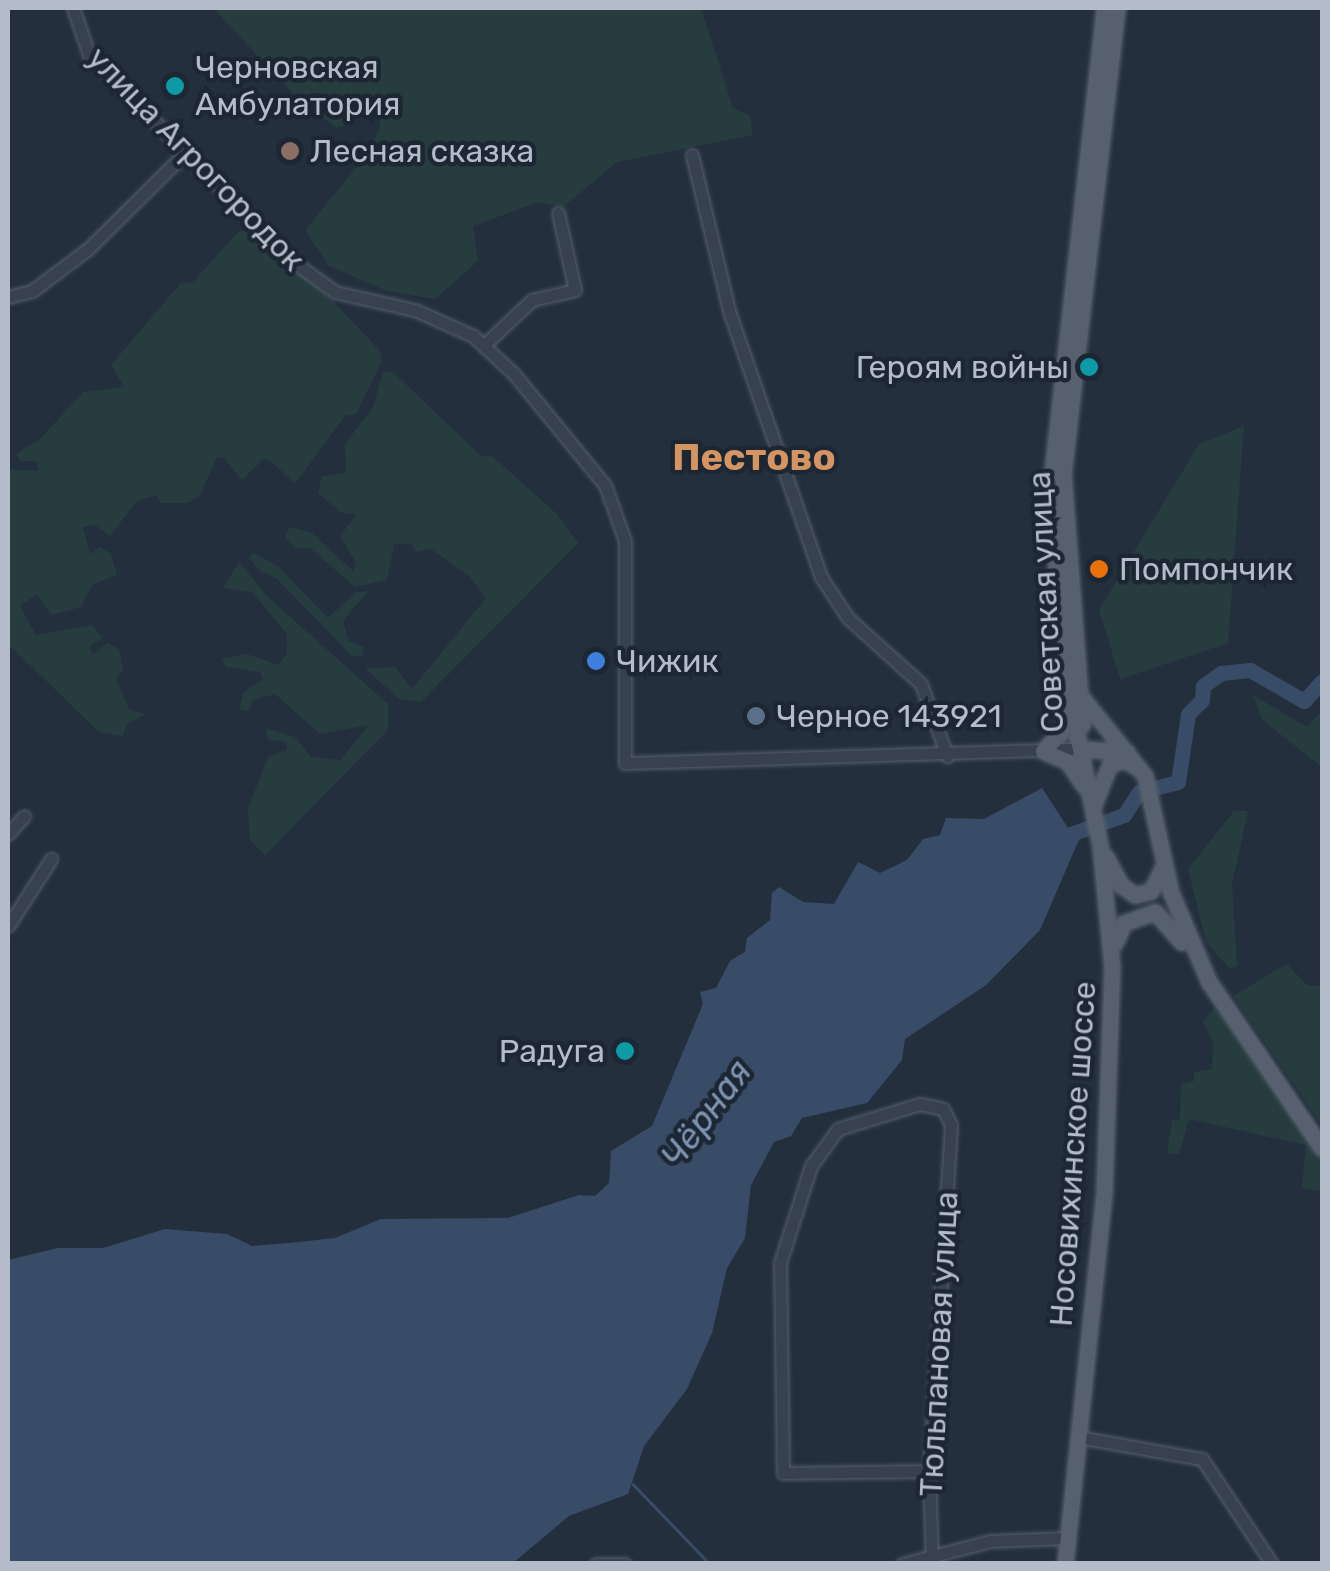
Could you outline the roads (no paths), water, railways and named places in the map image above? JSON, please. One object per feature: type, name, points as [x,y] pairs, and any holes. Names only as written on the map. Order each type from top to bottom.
[{"type":"main road","name":"Советская улица","points":[[1082,749],[1050,473],[1104,8]]},
{"type":"main road","name":"Советская улица","points":[[1075,696],[1063,476],[1117,8]]},
{"type":"main road","points":[[1093,808],[1075,768],[1043,751],[1064,729],[1075,696],[1129,752],[1146,778],[1164,864],[1208,982]]},
{"type":"main road","points":[[1082,749],[1129,752]]},
{"type":"main road","name":"Носовихинское шоссе","points":[[1066,1564],[1104,1193],[1112,952],[1100,844],[1082,749]]},
{"type":"main road","points":[[1093,808],[1114,762],[1130,761],[1146,778]]},
{"type":"main road","points":[[1100,844],[1121,885],[1135,895],[1150,891],[1164,864]]},
{"type":"main road","points":[[1112,952],[1124,923],[1155,912],[1168,920],[1322,1148]]},
{"type":"street","name":"улица Агрогородок","points":[[73,8],[89,55],[317,282],[438,318],[484,344],[605,485],[621,516],[624,763],[1082,749]]},
{"type":"street","points":[[8,297],[32,292],[89,248],[185,153]]},
{"type":"street","points":[[692,155],[730,314],[822,577],[848,618],[920,684],[947,756]]},
{"type":"street","points":[[484,344],[532,300],[574,290],[558,212]]},
{"type":"street","points":[[8,834],[24,816]]},
{"type":"street","points":[[8,926],[51,859]]},
{"type":"street","name":"Тюльпановая улица","points":[[929,1471],[783,1473],[780,1263],[810,1166],[838,1128],[920,1104],[943,1109],[951,1125],[929,1471],[935,1560]]},
{"type":"street","points":[[1078,1437],[1202,1460],[1272,1564]]},
{"type":"street","points":[[902,1564],[935,1560],[960,1546],[1068,1538]]},
{"type":"street","points":[[596,1564],[626,1564]]},
{"type":"water","points":[[1042,788],[1068,828],[1084,828],[1040,930],[986,985],[905,1039],[902,1060],[867,1103],[802,1118],[791,1136],[774,1142],[751,1185],[745,1238],[727,1268],[712,1333],[687,1389],[644,1446],[628,1494],[569,1516],[513,1563],[8,1563],[8,1260],[58,1248],[103,1248],[165,1229],[227,1234],[252,1246],[335,1238],[381,1219],[508,1218],[579,1195],[595,1196],[609,1183],[611,1151],[652,1126],[703,1004],[700,992],[716,988],[730,961],[745,952],[747,938],[770,920],[772,893],[779,887],[803,902],[834,904],[858,862],[880,873],[907,860],[923,839],[940,835],[946,818],[984,819]]},
{"type":"waterway","name":"Чёрная","points":[[1065,836],[1124,815],[1139,792],[1178,782],[1188,714],[1202,700],[1203,686],[1221,673],[1250,670],[1304,701],[1322,681]]},
{"type":"waterway","points":[[633,1484],[710,1564]]},
{"type":"place","name":"Черновская Амбулатория","points":[[175,86]]},
{"type":"place","name":"Лесная сказка","points":[[290,151]]},
{"type":"place","name":"Героям войны","points":[[1089,367]]},
{"type":"place","name":"Помпончик","points":[[1099,569]]},
{"type":"place","name":"Чижик","points":[[596,661]]},
{"type":"place","name":"Черное 143921","points":[[756,716]]},
{"type":"place","name":"Радуга","points":[[625,1051]]},
{"type":"district","name":"Пестово","points":[[754,458]]}]
